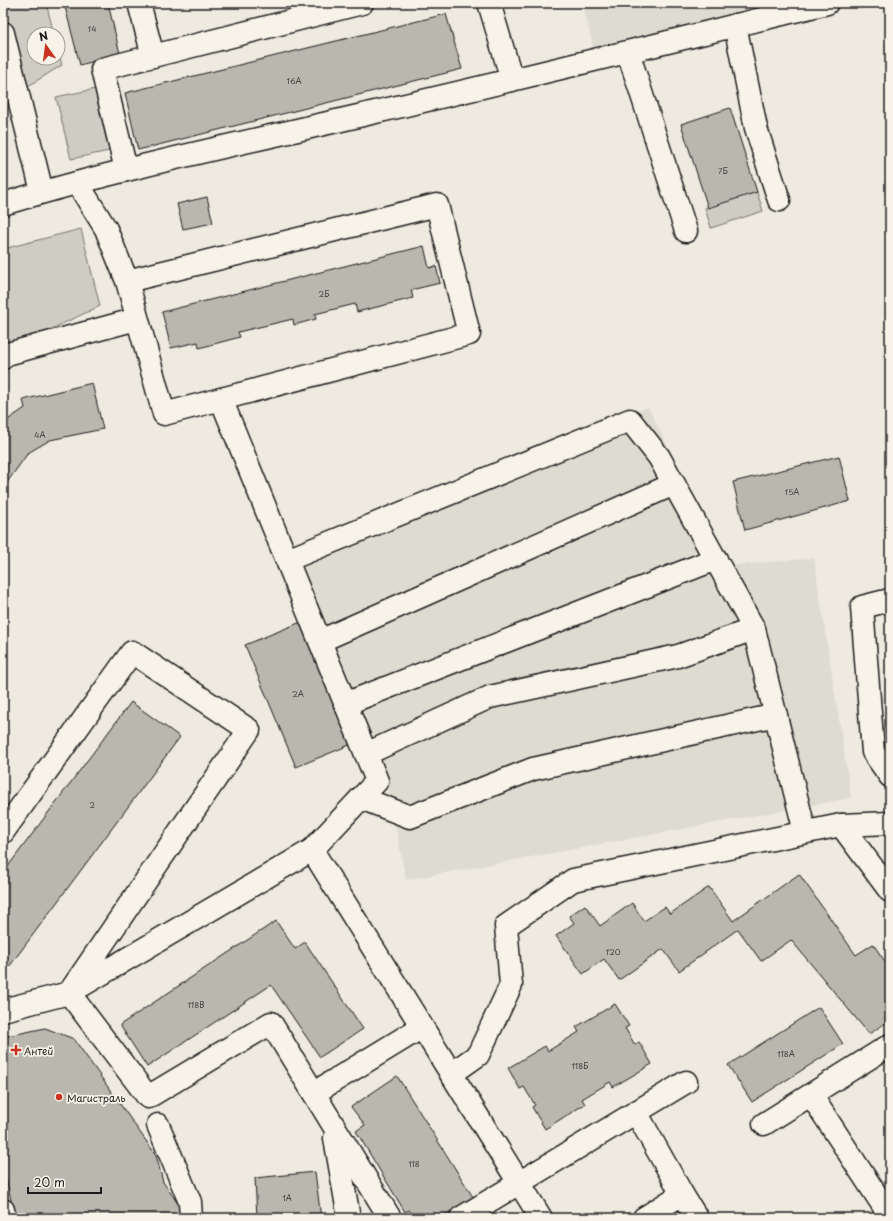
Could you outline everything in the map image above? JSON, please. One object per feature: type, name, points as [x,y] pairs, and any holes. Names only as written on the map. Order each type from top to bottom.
[{"type":"lane","points":[[139,3],[152,56]]},
{"type":"lane","points":[[126,170],[102,69],[362,3]]},
{"type":"lane","points":[[489,3],[512,80]]},
{"type":"lane","points":[[3,204],[126,170],[512,80],[827,3]]},
{"type":"lane","points":[[735,25],[756,128],[780,200]]},
{"type":"lane","points":[[3,33],[42,192]]},
{"type":"lane","points":[[628,52],[686,231]]},
{"type":"lane","points":[[78,184],[106,229],[127,281],[164,414],[469,334],[437,205],[127,281]]},
{"type":"lane","points":[[3,358],[7,354],[137,319]]},
{"type":"lane","points":[[3,1010],[69,992],[312,850],[377,781],[221,399]]},
{"type":"lane","points":[[287,560],[630,420],[660,457],[754,629],[805,832]]},
{"type":"lane","points":[[320,642],[674,484]]},
{"type":"lane","points":[[345,704],[716,559]]},
{"type":"lane","points":[[890,600],[862,607],[873,752],[890,776]]},
{"type":"lane","points":[[366,754],[490,697],[678,656],[754,629]]},
{"type":"lane","points":[[3,832],[132,652],[249,730],[69,992]]},
{"type":"lane","points":[[361,798],[410,817],[532,768],[776,715]]},
{"type":"lane","points":[[451,1074],[478,1055],[511,985],[506,926],[573,880],[841,825],[890,823]]},
{"type":"lane","points":[[841,825],[890,891]]},
{"type":"lane","points":[[312,850],[541,1218]]},
{"type":"lane","points":[[69,992],[148,1098],[271,1023],[390,1218]]},
{"type":"lane","points":[[314,1093],[422,1027]]},
{"type":"lane","points":[[764,1124],[890,1045]]},
{"type":"lane","points":[[461,1218],[686,1082]]},
{"type":"lane","points":[[811,1095],[890,1216]]},
{"type":"lane","points":[[636,1112],[697,1218]]},
{"type":"lane","points":[[333,1125],[349,1218]]},
{"type":"lane","points":[[158,1126],[190,1202],[191,1218]]},
{"type":"lane","points":[[644,1218],[682,1194]]},
{"type":"lane","points":[[3,1210],[5,1218]]},
{"type":"shaded area","points":[[3,3],[46,3],[52,26],[26,26],[26,66],[60,66],[25,88]]},
{"type":"shaded area","points":[[583,3],[778,3],[593,47]]},
{"type":"shaded area","points":[[95,89],[109,151],[71,159],[56,97]]},
{"type":"shaded area","points":[[757,192],[763,211],[711,228],[705,208]]},
{"type":"shaded area","points":[[81,229],[100,306],[3,352],[3,249]]},
{"type":"shaded area","points":[[648,407],[727,566],[814,558],[851,798],[406,880],[387,784],[291,547]]},
{"type":"building","points":[[64,3],[108,3],[120,54],[80,65]]},
{"type":"building","points":[[446,14],[462,69],[138,150],[125,93]]},
{"type":"building","points":[[730,108],[757,192],[708,208],[681,124]]},
{"type":"building","points":[[207,197],[213,223],[183,229],[177,204]]},
{"type":"building","points":[[424,246],[429,268],[436,266],[440,283],[411,290],[413,298],[357,312],[355,304],[315,314],[316,319],[294,325],[293,319],[238,332],[240,337],[199,348],[198,342],[171,348],[162,312]]},
{"type":"building","points":[[92,383],[103,429],[50,440],[28,453],[3,488],[3,423],[25,408],[23,400]]},
{"type":"building","points":[[839,456],[850,501],[745,530],[733,482]]},
{"type":"building","points":[[301,622],[352,744],[296,767],[245,645]]},
{"type":"building","points":[[131,702],[180,737],[3,975],[3,873]]},
{"type":"building","points":[[799,874],[856,955],[873,944],[890,969],[890,1020],[869,1034],[791,940],[761,961],[738,929],[679,971],[663,949],[619,980],[604,959],[583,974],[556,936],[574,923],[569,916],[585,905],[600,926],[632,903],[644,921],[665,907],[670,914],[709,887],[733,921]]},
{"type":"building","points":[[276,921],[295,949],[305,942],[363,1029],[320,1057],[271,985],[147,1067],[120,1025]]},
{"type":"building","points":[[615,1004],[629,1026],[625,1028],[635,1045],[639,1042],[652,1064],[613,1087],[610,1082],[582,1099],[585,1104],[545,1129],[532,1107],[535,1105],[524,1087],[520,1089],[508,1068],[545,1046],[548,1051],[579,1032],[576,1027]]},
{"type":"building","points":[[819,1007],[843,1044],[752,1102],[728,1065]]},
{"type":"building","name":"Магистраль","points":[[45,1028],[74,1039],[156,1155],[163,1182],[179,1205],[179,1218],[15,1218],[3,1165],[3,1037]]},
{"type":"building","points":[[397,1076],[473,1197],[440,1218],[415,1218],[409,1210],[405,1212],[356,1131],[365,1125],[351,1107]]},
{"type":"building","points":[[315,1172],[321,1218],[257,1218],[255,1178]]},
{"type":"place","name":"Антей","points":[[16,1050]]},
{"type":"place","name":"Магистраль","points":[[59,1097]]}]
